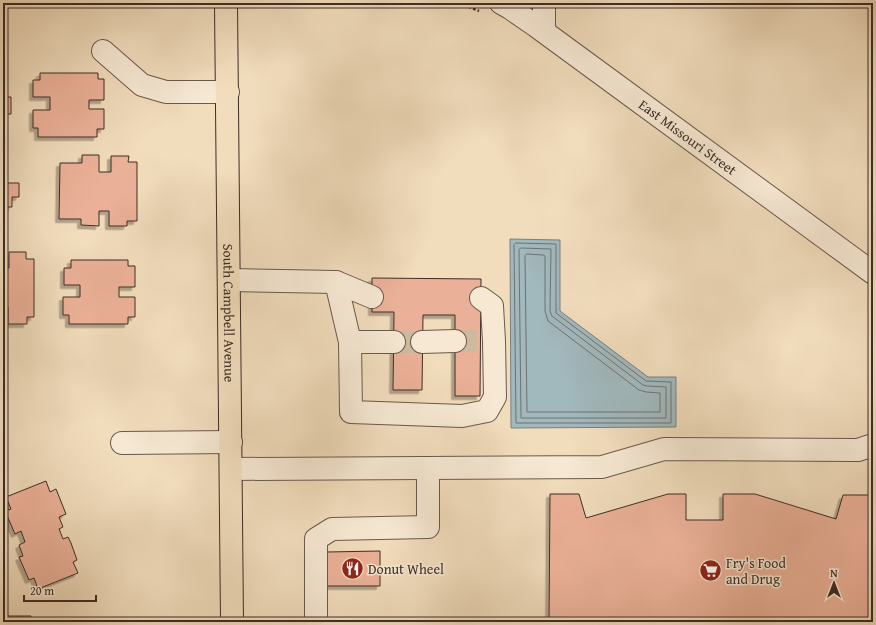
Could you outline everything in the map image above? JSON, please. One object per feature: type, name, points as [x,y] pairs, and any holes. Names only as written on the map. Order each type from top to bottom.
[{"type":"main road","name":"South Campbell Avenue","points":[[226,3],[232,622]]},
{"type":"street","name":"East Missouri Street","points":[[501,3],[544,31],[873,273]]},
{"type":"street","points":[[544,3],[544,31]]},
{"type":"street","points":[[103,51],[142,85],[166,92],[228,92]]},
{"type":"street","points":[[229,280],[336,282],[372,297]]},
{"type":"street","points":[[336,282],[350,342],[351,412],[462,416],[487,411],[495,397],[488,341],[492,306],[481,298]]},
{"type":"street","points":[[422,342],[455,341]]},
{"type":"street","points":[[350,342],[394,342]]},
{"type":"street","points":[[122,443],[231,442]]},
{"type":"street","points":[[231,469],[602,467],[664,449],[858,450],[873,445]]},
{"type":"street","points":[[316,622],[316,539],[332,529],[428,527],[428,468]]},
{"type":"path","points":[[273,3],[310,3]]},
{"type":"water","points":[[510,239],[560,240],[560,311],[648,377],[676,377],[676,427],[511,428]]},
{"type":"building","points":[[40,73],[98,73],[98,79],[104,79],[104,100],[89,100],[89,109],[104,109],[104,129],[97,129],[97,137],[38,137],[38,128],[33,128],[33,110],[50,110],[50,97],[33,97],[33,80],[40,80]]},
{"type":"building","points":[[3,95],[6,95],[6,97],[11,97],[11,114],[6,114],[6,122],[3,122]]},
{"type":"building","points":[[3,128],[7,128],[7,146],[3,146]]},
{"type":"building","points":[[82,155],[99,155],[99,172],[111,172],[111,156],[129,156],[128,162],[137,162],[137,221],[127,221],[127,226],[109,226],[109,211],[99,211],[99,226],[81,225],[81,219],[59,219],[60,163],[82,163]]},
{"type":"building","points":[[3,157],[7,157],[7,183],[19,183],[19,197],[12,197],[12,207],[7,207],[7,230],[3,230]]},
{"type":"building","points":[[9,252],[26,252],[26,259],[34,259],[34,317],[27,317],[27,324],[8,324],[8,307],[3,307],[3,268],[9,268]]},
{"type":"building","points":[[71,260],[128,260],[128,266],[135,266],[135,287],[119,287],[119,297],[135,297],[135,317],[128,317],[128,324],[69,324],[69,315],[63,315],[63,297],[80,297],[80,285],[64,285],[64,268],[71,268]]},
{"type":"building","points":[[372,278],[481,279],[480,396],[455,396],[455,315],[423,315],[422,390],[393,390],[394,312],[372,312]]},
{"type":"building","points":[[46,481],[50,492],[56,489],[66,514],[59,517],[63,527],[59,529],[63,539],[68,537],[71,543],[77,560],[73,562],[78,573],[38,589],[34,578],[29,580],[19,557],[23,556],[19,545],[25,542],[21,531],[15,534],[5,511],[11,509],[6,497]]},
{"type":"building","name":"Fry's Food and Drug","points":[[550,494],[579,494],[586,518],[668,494],[686,494],[686,520],[723,520],[723,494],[755,494],[836,519],[843,495],[871,495],[870,622],[549,622]]},
{"type":"building","name":"Donut Wheel","points":[[380,551],[380,586],[327,586],[327,552]]},
{"type":"building","points":[[4,616],[31,616],[31,622],[4,622]]},
{"type":"tunnel","points":[[455,341],[481,341]]},
{"type":"tunnel","points":[[394,342],[422,342]]},
{"type":"place","name":"Donut Wheel","points":[[353,569]]},
{"type":"place","name":"Fry's Food and Drug","points":[[710,571]]}]
